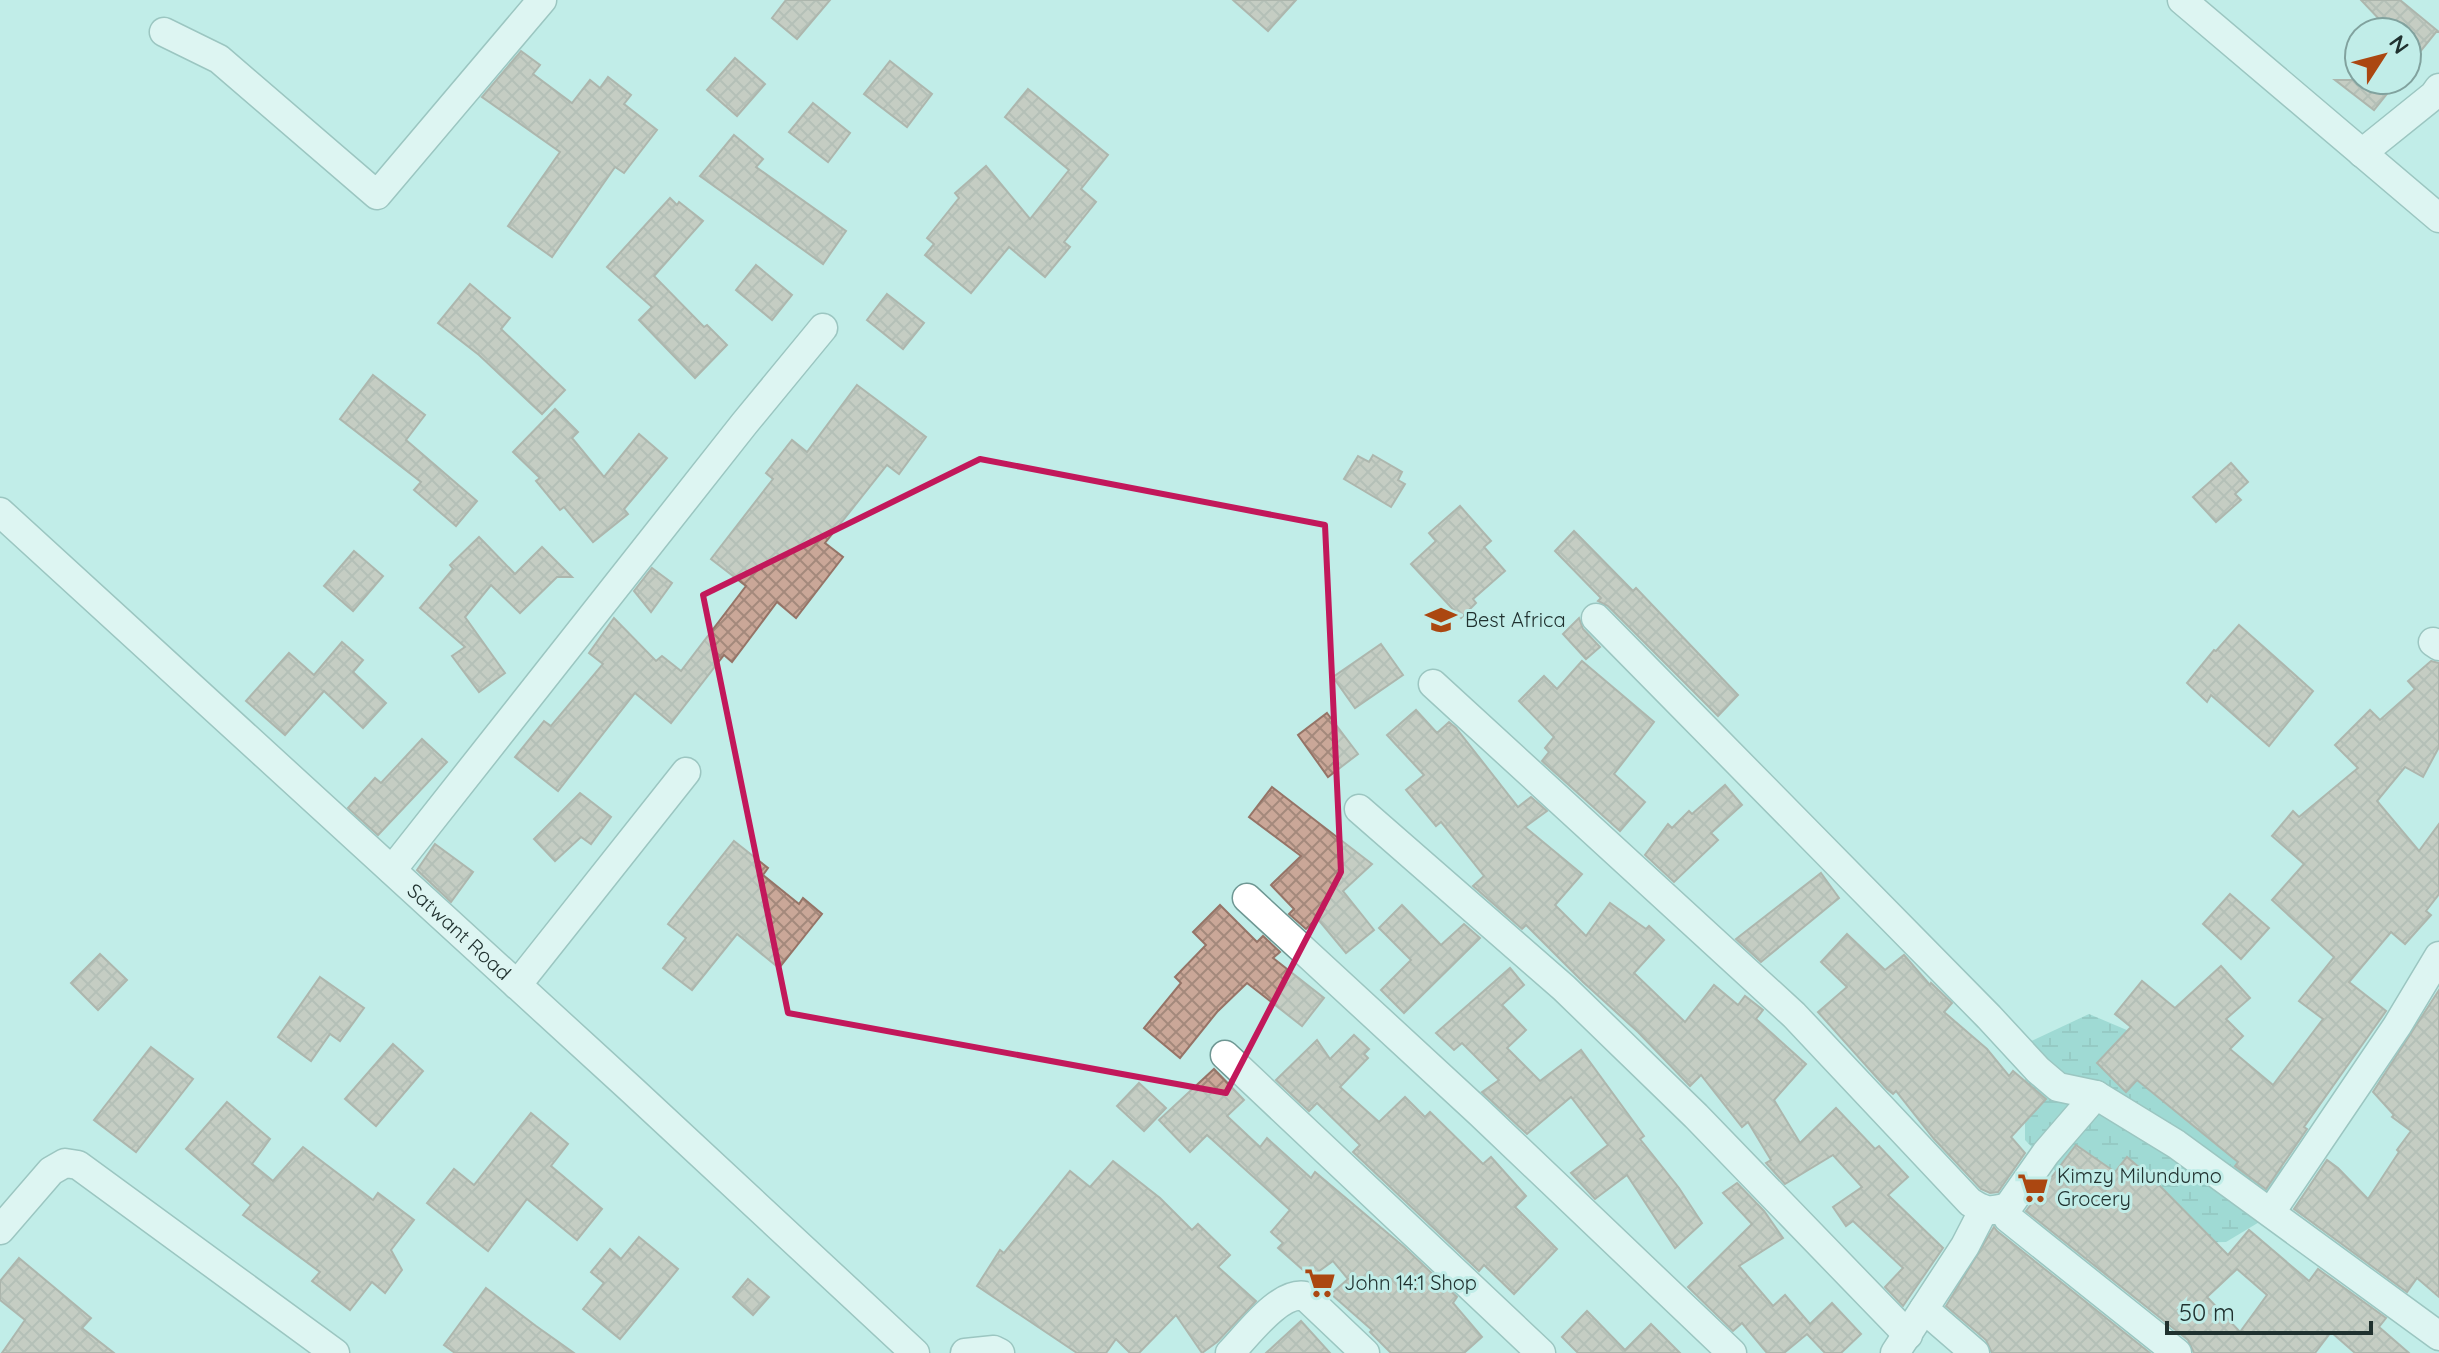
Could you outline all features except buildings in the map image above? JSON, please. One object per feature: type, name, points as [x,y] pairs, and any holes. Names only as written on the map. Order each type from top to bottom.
[{"type":"street","points":[[164,32],[219,59],[377,195],[542,0]]},
{"type":"street","points":[[2182,0],[2439,218]]},
{"type":"street","points":[[2362,153],[2439,88]]},
{"type":"street","points":[[392,870],[823,328]]},
{"type":"street","name":"Satwant Road","points":[[0,512],[915,1353]]},
{"type":"street","points":[[1596,618],[2058,1087],[2096,1095],[2176,1144],[2363,1282],[2437,1330]]},
{"type":"street","points":[[1433,684],[1794,1015],[1955,1186],[2008,1218],[2177,1353]]},
{"type":"street","points":[[517,985],[686,772]]},
{"type":"street","points":[[1359,809],[1564,988],[1696,1116],[1902,1344],[1965,1246],[2096,1095]]},
{"type":"street","points":[[1247,898],[1492,1124],[1732,1353]]},
{"type":"street","points":[[2271,1212],[2397,1026],[2439,956]]},
{"type":"street","points":[[1225,1055],[1541,1353]]},
{"type":"street","points":[[0,1230],[51,1171],[65,1163],[78,1165],[335,1353]]},
{"type":"street","points":[[1230,1353],[1281,1301],[1298,1295],[1305,1296],[1365,1353]]},
{"type":"street","points":[[1924,1309],[1975,1353]]},
{"type":"street","points":[[965,1353],[994,1350],[1000,1353]]},
{"type":"highlighted area","points":[[980,459],[1325,525],[1341,872],[1226,1093],[788,1013],[703,595]]},
{"type":"green space","points":[[2089,1014],[2181,1053],[2283,1163],[2276,1212],[2226,1242],[2127,1244],[2025,1140],[2025,1044]]},
{"type":"place","name":"Best Africa","points":[[1441,620]]},
{"type":"place","name":"Kimzy Milundumo Grocery","points":[[2033,1188]]},
{"type":"place","name":"John 14:1 Shop","points":[[1320,1283]]}]
